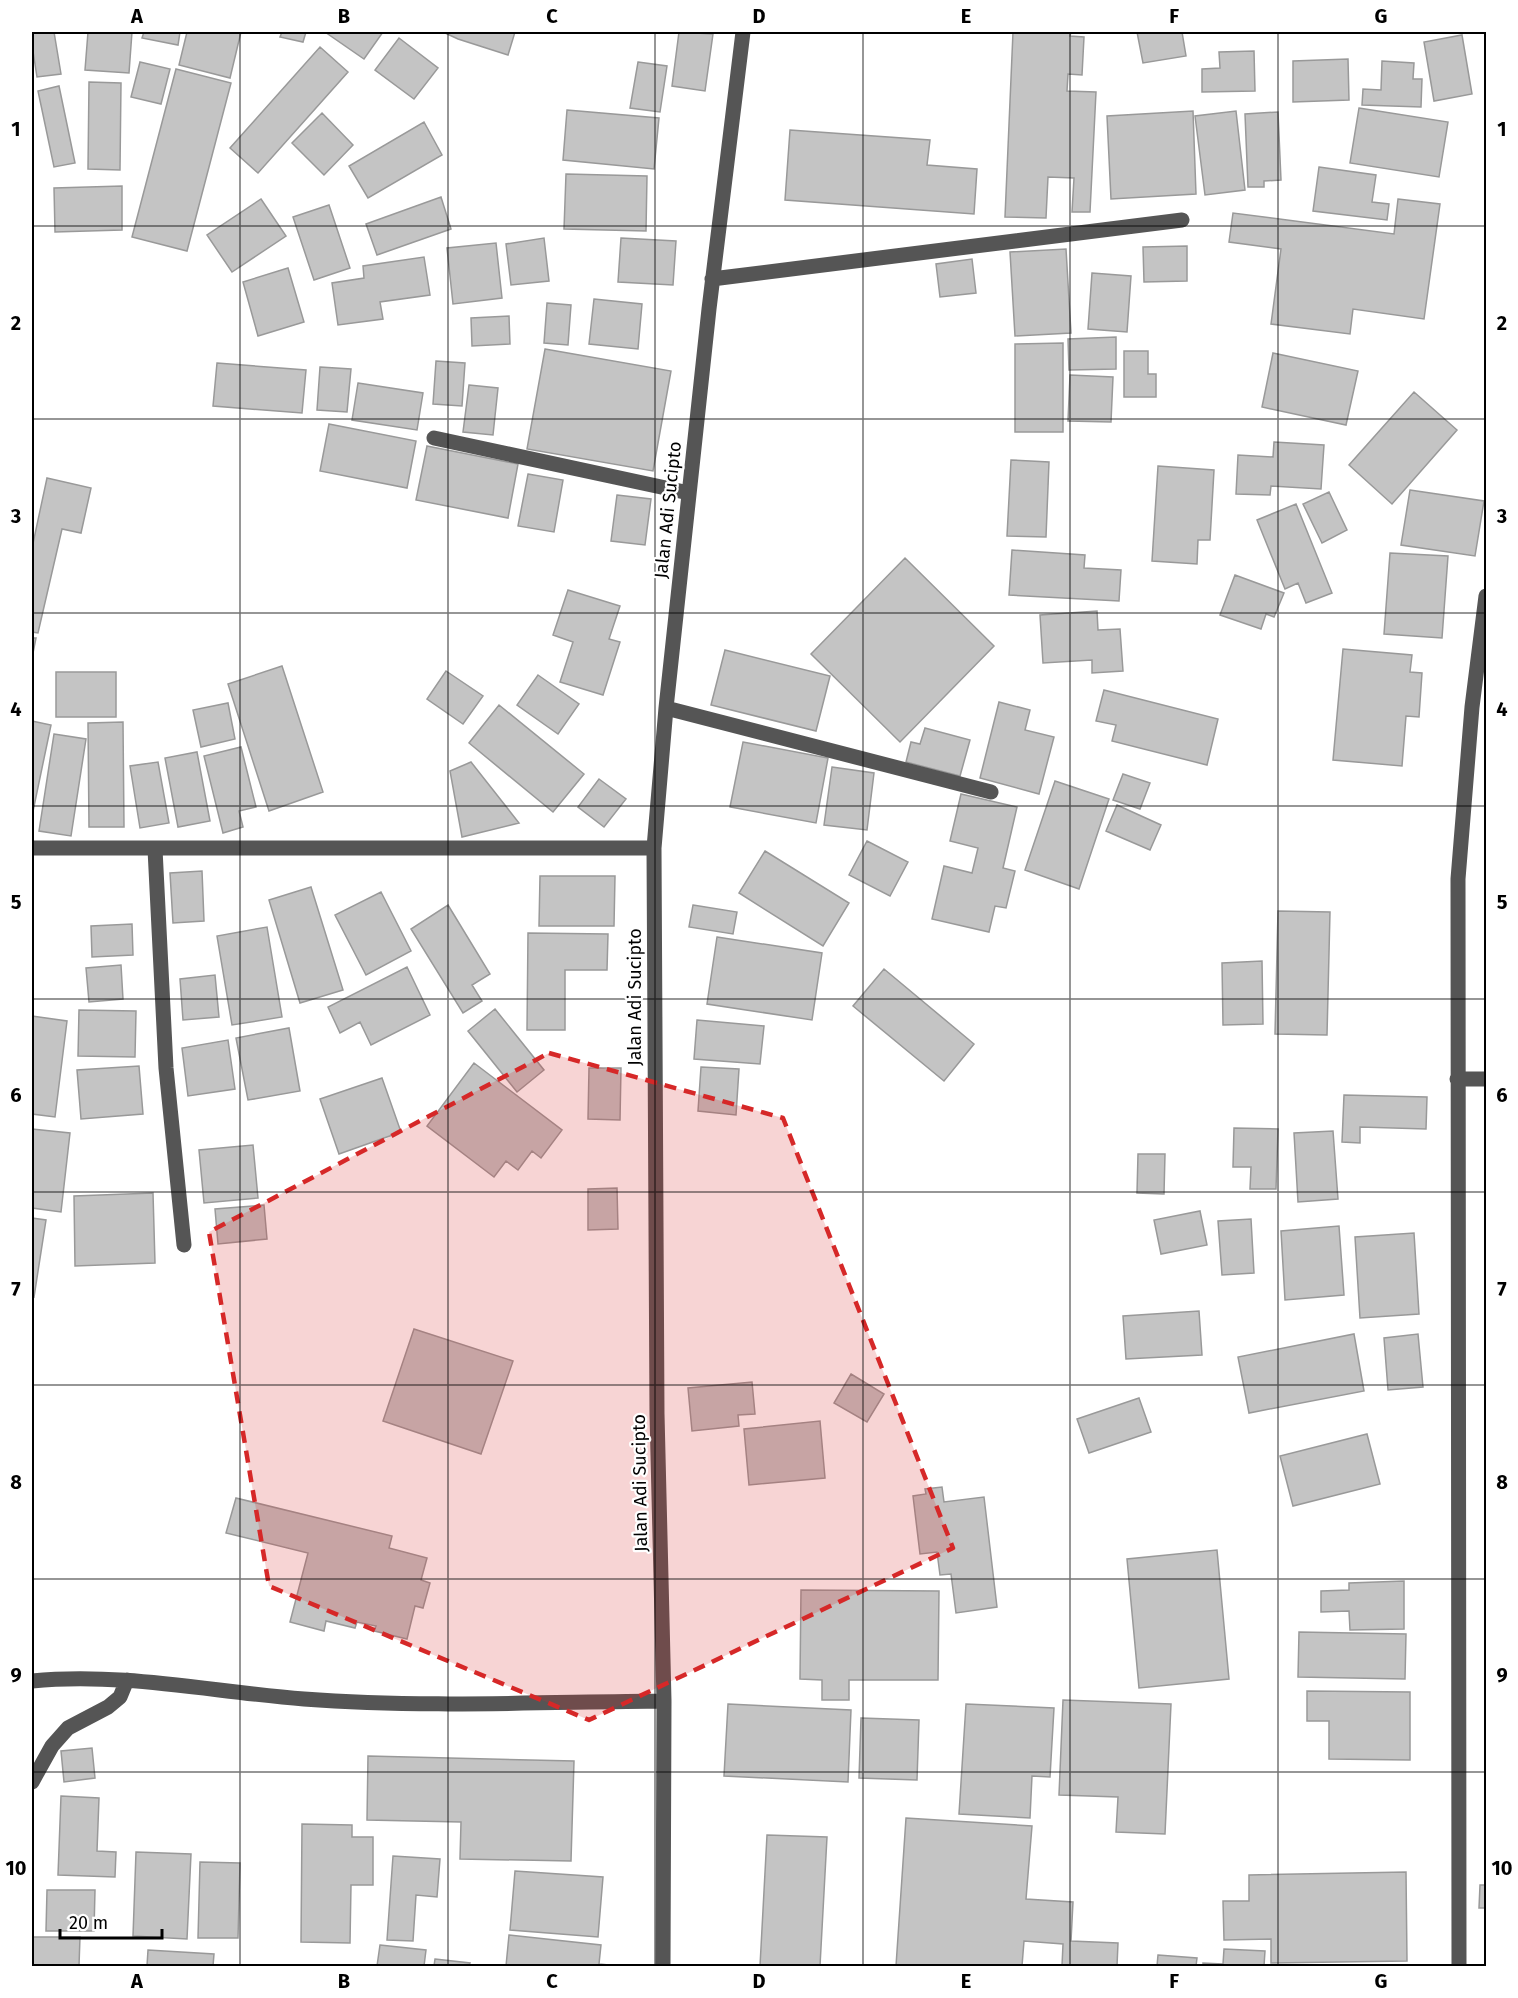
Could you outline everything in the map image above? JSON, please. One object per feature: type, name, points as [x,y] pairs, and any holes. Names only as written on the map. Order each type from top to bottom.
[{"type":"street","name":"Jalan Adi Sucipto","points":[[663,1966],[664,1701],[657,1414],[654,848],[666,708],[712,279],[742,32]]},
{"type":"street","points":[[712,279],[1182,220]]},
{"type":"street","points":[[434,438],[689,493]]},
{"type":"street","points":[[1459,1966],[1458,879],[1472,707],[1486,596]]},
{"type":"street","points":[[666,708],[991,792]]},
{"type":"street","points":[[32,848],[654,848]]},
{"type":"street","points":[[155,849],[166,1068],[184,1245]]},
{"type":"street","points":[[1457,1079],[1486,1079]]},
{"type":"street","points":[[32,1681],[69,1677],[127,1680],[303,1699],[398,1704],[664,1701]]},
{"type":"street","points":[[32,1782],[52,1746],[68,1728],[108,1707],[120,1697],[127,1680]]},
{"type":"highlighted area","points":[[549,1053],[783,1118],[953,1548],[589,1720],[269,1586],[209,1232]]},
{"type":"building","points":[[32,32],[54,32],[61,74],[37,77]]},
{"type":"building","points":[[88,32],[132,32],[129,73],[85,70]]},
{"type":"building","points":[[144,32],[180,32],[178,45],[142,38]]},
{"type":"building","points":[[187,32],[241,32],[230,78],[179,65]]},
{"type":"building","points":[[282,32],[306,32],[303,42],[280,37]]},
{"type":"building","points":[[325,32],[383,32],[364,59]]},
{"type":"building","points":[[443,32],[515,32],[508,55]]},
{"type":"building","points":[[679,32],[713,34],[705,91],[672,86]]},
{"type":"building","points":[[1013,32],[1071,32],[1070,36],[1084,37],[1082,75],[1068,74],[1067,91],[1096,92],[1090,212],[1072,212],[1074,178],[1048,177],[1046,218],[1005,217]]},
{"type":"building","points":[[1137,32],[1182,32],[1186,56],[1143,63]]},
{"type":"building","points":[[1462,35],[1472,94],[1434,101],[1424,42]]},
{"type":"building","points":[[399,38],[438,68],[414,99],[375,70]]},
{"type":"building","points":[[320,47],[348,72],[258,173],[230,148]]},
{"type":"building","points":[[1254,51],[1255,91],[1202,92],[1202,69],[1220,68],[1219,52]]},
{"type":"building","points":[[1348,59],[1349,100],[1293,102],[1293,61]]},
{"type":"building","points":[[1382,61],[1414,63],[1413,79],[1422,79],[1421,107],[1362,105],[1363,89],[1381,90]]},
{"type":"building","points":[[140,62],[170,69],[161,104],[131,97]]},
{"type":"building","points":[[638,62],[667,66],[660,112],[630,108]]},
{"type":"building","points":[[176,69],[231,83],[187,251],[132,237]]},
{"type":"building","points":[[89,82],[121,83],[120,170],[88,169]]},
{"type":"building","points":[[59,86],[75,163],[54,167],[38,91]]},
{"type":"building","points":[[1359,108],[1448,122],[1439,177],[1350,163]]},
{"type":"building","points":[[567,110],[659,118],[654,169],[563,160]]},
{"type":"building","points":[[1193,111],[1196,194],[1111,199],[1107,116]]},
{"type":"building","points":[[1236,111],[1245,190],[1205,195],[1195,116]]},
{"type":"building","points":[[1278,112],[1281,180],[1264,181],[1264,187],[1248,187],[1245,114]]},
{"type":"building","points":[[322,113],[353,145],[324,175],[292,143]]},
{"type":"building","points":[[424,122],[442,155],[368,198],[349,166]]},
{"type":"building","points":[[790,130],[930,140],[927,165],[977,169],[974,214],[785,200]]},
{"type":"building","points":[[1319,167],[1376,175],[1372,202],[1389,204],[1387,220],[1313,211]]},
{"type":"building","points":[[566,174],[647,176],[646,231],[564,229]]},
{"type":"building","points":[[122,186],[122,230],[55,232],[54,188]]},
{"type":"building","points":[[441,197],[451,229],[377,255],[366,224]]},
{"type":"building","points":[[261,199],[286,236],[232,272],[207,235]]},
{"type":"building","points":[[1398,199],[1440,204],[1424,319],[1353,309],[1350,334],[1271,324],[1281,249],[1229,242],[1233,213],[1394,234]]},
{"type":"building","points":[[329,205],[350,268],[314,280],[293,217]]},
{"type":"building","points":[[544,238],[549,281],[511,285],[506,244]]},
{"type":"building","points":[[621,238],[676,241],[673,285],[618,282]]},
{"type":"building","points":[[496,243],[502,298],[453,304],[447,248]]},
{"type":"building","points":[[1187,246],[1187,281],[1144,282],[1143,247]]},
{"type":"building","points":[[1066,249],[1071,333],[1015,336],[1010,252]]},
{"type":"building","points":[[424,257],[430,295],[380,302],[383,319],[338,325],[332,283],[364,278],[363,266]]},
{"type":"building","points":[[972,259],[976,293],[940,297],[936,264]]},
{"type":"building","points":[[288,268],[304,322],[258,336],[243,282]]},
{"type":"building","points":[[1092,273],[1131,276],[1127,332],[1088,329]]},
{"type":"building","points":[[594,299],[642,304],[638,349],[589,344]]},
{"type":"building","points":[[547,303],[571,305],[568,345],[544,343]]},
{"type":"building","points":[[509,316],[510,344],[472,346],[471,318]]},
{"type":"building","points":[[1116,337],[1116,369],[1069,370],[1068,339]]},
{"type":"building","points":[[1063,343],[1063,432],[1015,432],[1015,344]]},
{"type":"building","points":[[545,349],[671,371],[653,471],[527,449]]},
{"type":"building","points":[[1124,351],[1148,351],[1148,374],[1156,374],[1156,397],[1124,397]]},
{"type":"building","points":[[1273,353],[1358,371],[1346,425],[1262,407]]},
{"type":"building","points":[[436,361],[465,363],[462,406],[433,404]]},
{"type":"building","points":[[217,363],[306,370],[302,413],[213,406]]},
{"type":"building","points":[[320,367],[351,369],[347,412],[317,410]]},
{"type":"building","points":[[1070,375],[1113,377],[1111,422],[1068,421]]},
{"type":"building","points":[[358,383],[423,393],[417,430],[352,420]]},
{"type":"building","points":[[469,385],[498,388],[493,435],[463,432]]},
{"type":"building","points":[[1414,392],[1457,430],[1392,504],[1349,465]]},
{"type":"building","points":[[329,424],[416,441],[407,488],[320,471]]},
{"type":"building","points":[[1274,442],[1324,445],[1321,489],[1271,486],[1270,495],[1236,494],[1238,455],[1273,457]]},
{"type":"building","points":[[427,446],[518,464],[508,518],[416,500]]},
{"type":"building","points":[[1011,460],[1049,462],[1046,537],[1007,536]]},
{"type":"building","points":[[1158,466],[1214,470],[1210,540],[1198,540],[1197,564],[1152,561]]},
{"type":"building","points":[[528,474],[563,480],[554,532],[518,526]]},
{"type":"building","points":[[47,478],[91,488],[81,533],[62,529],[38,633],[32,632],[32,548]]},
{"type":"building","points":[[1410,490],[1484,501],[1475,556],[1401,545]]},
{"type":"building","points":[[1329,492],[1347,530],[1322,543],[1303,504]]},
{"type":"building","points":[[617,495],[651,499],[645,545],[611,541]]},
{"type":"building","points":[[1296,504],[1332,593],[1306,603],[1298,583],[1285,589],[1257,520]]},
{"type":"building","points":[[1012,550],[1085,555],[1084,568],[1121,570],[1119,601],[1009,595]]},
{"type":"building","points":[[1390,553],[1448,556],[1442,638],[1384,634]]},
{"type":"building","points":[[905,558],[994,646],[900,742],[811,654]]},
{"type":"building","points":[[1235,575],[1284,593],[1274,617],[1266,614],[1261,629],[1220,615]]},
{"type":"building","points":[[568,590],[620,606],[609,639],[620,642],[603,695],[560,682],[573,642],[553,635]]},
{"type":"building","points":[[1097,611],[1098,630],[1120,629],[1123,671],[1092,673],[1092,660],[1043,663],[1040,615]]},
{"type":"building","points":[[32,638],[36,638],[32,658]]},
{"type":"building","points":[[1343,649],[1412,655],[1410,672],[1422,673],[1419,717],[1406,716],[1402,766],[1333,760]]},
{"type":"building","points":[[725,650],[830,676],[816,731],[711,705]]},
{"type":"building","points":[[282,666],[323,792],[269,811],[228,684]]},
{"type":"building","points":[[446,671],[483,696],[463,724],[427,699]]},
{"type":"building","points":[[56,672],[116,672],[116,717],[56,717]]},
{"type":"building","points":[[538,675],[579,704],[558,734],[517,705]]},
{"type":"building","points":[[1104,690],[1218,719],[1207,765],[1112,741],[1116,725],[1096,721]]},
{"type":"building","points":[[999,702],[1030,710],[1025,730],[1054,737],[1039,794],[980,778]]},
{"type":"building","points":[[228,703],[235,739],[201,747],[193,710]]},
{"type":"building","points":[[499,705],[584,774],[553,812],[469,743]]},
{"type":"building","points":[[32,721],[51,725],[32,816]]},
{"type":"building","points":[[123,722],[124,827],[89,827],[88,723]]},
{"type":"building","points":[[925,728],[970,740],[960,776],[906,762],[911,742],[920,744]]},
{"type":"building","points":[[54,734],[86,739],[71,836],[39,831]]},
{"type":"building","points":[[743,742],[828,758],[816,823],[730,807]]},
{"type":"building","points":[[241,747],[256,807],[239,811],[243,827],[223,833],[204,756]]},
{"type":"building","points":[[197,752],[210,821],[178,827],[165,758]]},
{"type":"building","points":[[158,762],[169,823],[140,828],[130,766]]},
{"type":"building","points":[[471,762],[519,823],[462,837],[450,771]]},
{"type":"building","points":[[832,767],[874,773],[867,830],[824,825]]},
{"type":"building","points":[[1123,774],[1150,783],[1140,809],[1113,800]]},
{"type":"building","points":[[599,779],[626,799],[604,827],[578,807]]},
{"type":"building","points":[[1055,781],[1109,799],[1079,889],[1025,870]]},
{"type":"building","points":[[961,794],[1017,807],[1003,868],[1015,871],[1006,908],[995,906],[989,932],[932,919],[944,866],[972,873],[978,848],[950,841]]},
{"type":"building","points":[[1117,805],[1161,825],[1150,850],[1106,831]]},
{"type":"building","points":[[867,841],[908,862],[890,896],[849,875]]},
{"type":"building","points":[[765,851],[849,903],[823,946],[739,893]]},
{"type":"building","points":[[202,871],[204,921],[173,923],[170,873]]},
{"type":"building","points":[[540,876],[615,876],[614,926],[539,926]]},
{"type":"building","points":[[311,887],[343,990],[300,1003],[269,900]]},
{"type":"building","points":[[381,892],[411,951],[366,975],[335,915]]},
{"type":"building","points":[[448,905],[490,974],[472,985],[482,1001],[463,1013],[411,929]]},
{"type":"building","points":[[693,905],[737,912],[733,934],[689,927]]},
{"type":"building","points":[[1278,911],[1330,912],[1327,1035],[1275,1034]]},
{"type":"building","points":[[132,924],[133,955],[92,957],[91,926]]},
{"type":"building","points":[[267,927],[282,1017],[232,1025],[217,936]]},
{"type":"building","points":[[528,933],[608,934],[607,970],[565,970],[565,1030],[527,1030]]},
{"type":"building","points":[[717,937],[822,953],[812,1020],[707,1004]]},
{"type":"building","points":[[1262,961],[1263,1024],[1223,1025],[1222,963]]},
{"type":"building","points":[[121,965],[123,999],[89,1002],[86,968]]},
{"type":"building","points":[[407,967],[430,1015],[371,1045],[360,1022],[340,1033],[328,1007]]},
{"type":"building","points":[[884,969],[974,1044],[944,1081],[853,1006]]},
{"type":"building","points":[[215,975],[219,1017],[183,1020],[180,979]]},
{"type":"building","points":[[495,1009],[544,1070],[517,1092],[468,1031]]},
{"type":"building","points":[[79,1010],[136,1011],[135,1057],[78,1056]]},
{"type":"building","points":[[32,1016],[67,1021],[55,1117],[32,1114]]},
{"type":"building","points":[[697,1020],[764,1026],[760,1064],[694,1059]]},
{"type":"building","points":[[289,1028],[300,1091],[248,1100],[236,1038]]},
{"type":"building","points":[[228,1040],[235,1089],[188,1096],[182,1048]]},
{"type":"building","points":[[474,1063],[562,1130],[541,1158],[532,1151],[518,1170],[506,1161],[494,1177],[427,1126]]},
{"type":"building","points":[[139,1066],[143,1114],[81,1119],[77,1070]]},
{"type":"building","points":[[701,1067],[739,1069],[736,1115],[698,1111]]},
{"type":"building","points":[[589,1068],[621,1068],[620,1120],[588,1119]]},
{"type":"building","points":[[382,1078],[401,1132],[339,1154],[320,1099]]},
{"type":"building","points":[[1344,1095],[1427,1097],[1426,1129],[1360,1127],[1360,1143],[1342,1142]]},
{"type":"building","points":[[1234,1128],[1278,1129],[1276,1189],[1250,1189],[1251,1167],[1233,1167]]},
{"type":"building","points":[[32,1129],[70,1133],[61,1212],[32,1208]]},
{"type":"building","points":[[1333,1131],[1338,1199],[1298,1202],[1294,1133]]},
{"type":"building","points":[[253,1145],[258,1198],[204,1203],[199,1150]]},
{"type":"building","points":[[1138,1154],[1165,1154],[1164,1194],[1137,1193]]},
{"type":"building","points":[[617,1188],[618,1229],[588,1230],[588,1189]]},
{"type":"building","points":[[153,1193],[155,1263],[75,1266],[74,1196]]},
{"type":"building","points":[[264,1205],[267,1239],[218,1244],[215,1209]]},
{"type":"building","points":[[1200,1211],[1207,1245],[1161,1254],[1154,1220]]},
{"type":"building","points":[[32,1218],[46,1220],[34,1297],[32,1296]]},
{"type":"building","points":[[1251,1219],[1254,1273],[1222,1275],[1218,1221]]},
{"type":"building","points":[[1339,1226],[1344,1295],[1285,1300],[1281,1231]]},
{"type":"building","points":[[1414,1233],[1419,1314],[1360,1318],[1355,1237]]},
{"type":"building","points":[[1199,1311],[1202,1355],[1126,1359],[1123,1316]]},
{"type":"building","points":[[414,1329],[513,1361],[481,1454],[383,1421]]},
{"type":"building","points":[[1354,1334],[1364,1391],[1249,1413],[1238,1357]]},
{"type":"building","points":[[1418,1334],[1423,1387],[1388,1390],[1384,1338]]},
{"type":"building","points":[[851,1374],[884,1394],[867,1422],[834,1403]]},
{"type":"building","points":[[752,1382],[755,1414],[738,1415],[739,1426],[692,1431],[688,1388]]},
{"type":"building","points":[[1139,1398],[1151,1432],[1089,1453],[1077,1419]]},
{"type":"building","points":[[820,1421],[825,1478],[749,1485],[744,1429]]},
{"type":"building","points":[[1367,1434],[1380,1484],[1293,1506],[1280,1456]]},
{"type":"building","points":[[942,1487],[944,1502],[984,1497],[997,1607],[956,1613],[951,1574],[940,1575],[937,1552],[920,1554],[913,1496],[926,1494],[925,1489]]},
{"type":"building","points":[[236,1498],[392,1536],[389,1548],[427,1558],[421,1580],[430,1583],[423,1608],[415,1606],[407,1639],[374,1631],[376,1626],[357,1622],[355,1628],[326,1621],[324,1631],[290,1622],[308,1553],[226,1533]]},
{"type":"building","points":[[1217,1550],[1229,1679],[1139,1688],[1127,1559]]},
{"type":"building","points":[[1404,1581],[1404,1629],[1350,1630],[1349,1611],[1321,1612],[1321,1591],[1349,1590],[1349,1583]]},
{"type":"building","points":[[801,1590],[939,1591],[938,1680],[849,1680],[849,1700],[822,1700],[822,1680],[800,1679]]},
{"type":"building","points":[[1299,1632],[1406,1634],[1405,1679],[1298,1677]]},
{"type":"building","points":[[1307,1691],[1410,1692],[1410,1760],[1329,1759],[1329,1721],[1307,1721]]},
{"type":"building","points":[[1063,1700],[1171,1704],[1165,1834],[1116,1832],[1118,1797],[1059,1795]]},
{"type":"building","points":[[728,1704],[851,1710],[848,1782],[724,1776]]},
{"type":"building","points":[[966,1704],[1054,1708],[1050,1777],[1032,1776],[1030,1818],[959,1814]]},
{"type":"building","points":[[861,1718],[919,1720],[917,1780],[859,1778]]},
{"type":"building","points":[[92,1748],[95,1778],[64,1782],[61,1751]]},
{"type":"building","points":[[368,1756],[574,1761],[571,1861],[460,1859],[461,1822],[367,1820]]},
{"type":"building","points":[[61,1796],[99,1798],[97,1851],[116,1852],[115,1877],[58,1875]]},
{"type":"building","points":[[906,1818],[1032,1826],[1026,1899],[1073,1902],[1071,1941],[1118,1943],[1117,1966],[1062,1966],[1063,1944],[1024,1941],[1022,1966],[896,1966]]},
{"type":"building","points":[[302,1824],[352,1825],[352,1837],[373,1837],[373,1885],[351,1885],[350,1943],[301,1942]]},
{"type":"building","points":[[767,1835],[827,1837],[820,1966],[760,1966]]},
{"type":"building","points":[[136,1852],[191,1854],[187,1939],[133,1936]]},
{"type":"building","points":[[393,1856],[440,1859],[437,1897],[416,1895],[413,1941],[387,1940]]},
{"type":"building","points":[[200,1862],[240,1863],[238,1938],[198,1938]]},
{"type":"building","points":[[515,1871],[603,1877],[598,1937],[510,1930]]},
{"type":"building","points":[[1406,1872],[1407,1961],[1271,1963],[1271,1939],[1224,1940],[1223,1901],[1249,1901],[1249,1875]]},
{"type":"building","points":[[1480,1885],[1486,1885],[1486,1908],[1479,1908]]},
{"type":"building","points":[[47,1890],[95,1890],[94,1931],[46,1931]]},
{"type":"building","points":[[509,1935],[601,1945],[599,1964],[619,1966],[506,1966]]},
{"type":"building","points":[[32,1937],[80,1937],[79,1966],[32,1966]]},
{"type":"building","points":[[380,1945],[426,1950],[424,1966],[377,1966]]},
{"type":"building","points":[[1224,1949],[1265,1951],[1264,1966],[1203,1966],[1203,1963],[1223,1964]]},
{"type":"building","points":[[148,1950],[214,1954],[213,1966],[147,1966]]},
{"type":"building","points":[[1158,1955],[1197,1958],[1196,1966],[1157,1966]]},
{"type":"building","points":[[435,1959],[470,1963],[469,1966],[434,1966]]}]
